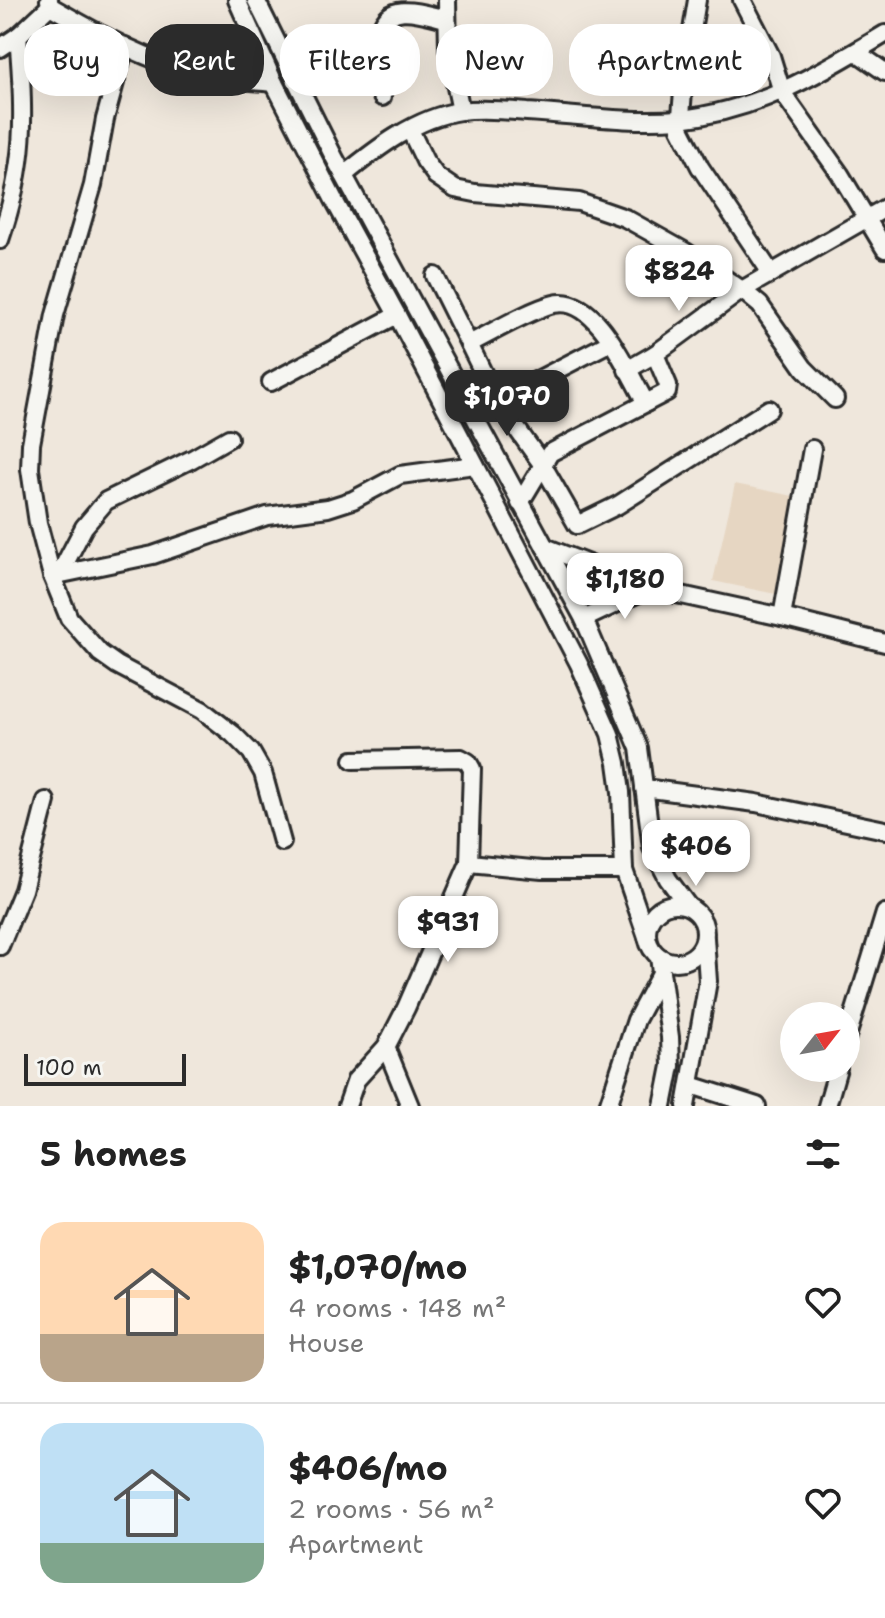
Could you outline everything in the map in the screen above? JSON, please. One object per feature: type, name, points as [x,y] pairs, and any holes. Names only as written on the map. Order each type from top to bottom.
[{"type":"street","points":[[237,0],[274,83],[579,664],[610,734],[621,792],[624,870],[651,949],[660,965],[671,1066],[663,1106]]},
{"type":"street","points":[[256,0],[344,175],[584,619],[631,725],[639,748],[652,848],[657,862],[688,906],[702,919],[705,937],[708,981],[686,1106]]},
{"type":"street","points":[[447,0],[448,49],[461,111]]},
{"type":"street","points":[[697,0],[679,119],[686,143],[771,273]]},
{"type":"street","points":[[742,0],[771,56],[782,92],[840,174],[885,249]]},
{"type":"street","points":[[0,48],[18,36],[50,3],[87,24]]},
{"type":"street","points":[[382,97],[381,29],[384,19],[389,13],[399,10],[446,19]]},
{"type":"street","points":[[344,175],[383,144],[461,111],[679,119],[764,100],[885,34]]},
{"type":"street","points":[[0,240],[10,210],[23,147],[24,104],[18,36]]},
{"type":"street","points":[[129,48],[196,73],[229,80],[274,83]]},
{"type":"street","points":[[856,52],[885,72]]},
{"type":"street","points":[[111,96],[93,185],[55,315],[31,444],[30,469],[38,523],[69,618],[100,653],[129,672],[202,710],[251,752],[263,773],[282,842]]},
{"type":"street","points":[[410,130],[436,176],[455,189],[579,202],[625,218],[686,252],[760,305],[804,368],[835,399]]},
{"type":"street","points":[[627,370],[655,354],[742,290],[885,208]]},
{"type":"street","points":[[435,276],[497,401],[542,464],[576,525],[618,505],[769,409]]},
{"type":"street","points":[[469,344],[552,304],[576,304],[586,311],[611,342],[646,403]]},
{"type":"street","points":[[271,382],[397,315]]},
{"type":"street","points":[[497,401],[611,342]]},
{"type":"street","points":[[520,503],[550,453],[667,392],[668,385],[655,354]]},
{"type":"street","points":[[56,576],[84,527],[106,501],[229,438]]},
{"type":"street","points":[[782,617],[812,449]]},
{"type":"street","points":[[56,576],[153,555],[267,516],[328,508],[353,500],[400,475],[475,465]]},
{"type":"street","points":[[545,547],[649,588],[885,643]]},
{"type":"street","points":[[584,619],[649,588]]},
{"type":"street","points":[[347,1106],[356,1080],[386,1047],[433,949],[469,863],[472,769],[461,758],[353,760]]},
{"type":"street","points":[[644,788],[756,803],[885,830]]},
{"type":"street","points":[[0,946],[23,890],[46,801]]},
{"type":"street","points":[[469,863],[542,870],[624,870]]},
{"type":"street","points":[[647,937],[649,922],[658,909],[673,904],[688,906]]},
{"type":"street","points":[[858,1002],[885,913]]},
{"type":"street","points":[[608,1106],[636,1020],[660,965],[688,960],[698,953],[705,937]]},
{"type":"street","points":[[386,1047],[410,1106]]},
{"type":"street","points":[[827,1106],[834,1082]]},
{"type":"street","points":[[691,1085],[757,1106]]},
{"type":"shaded area","points":[[735,484],[803,498],[785,596],[713,581]]}]
